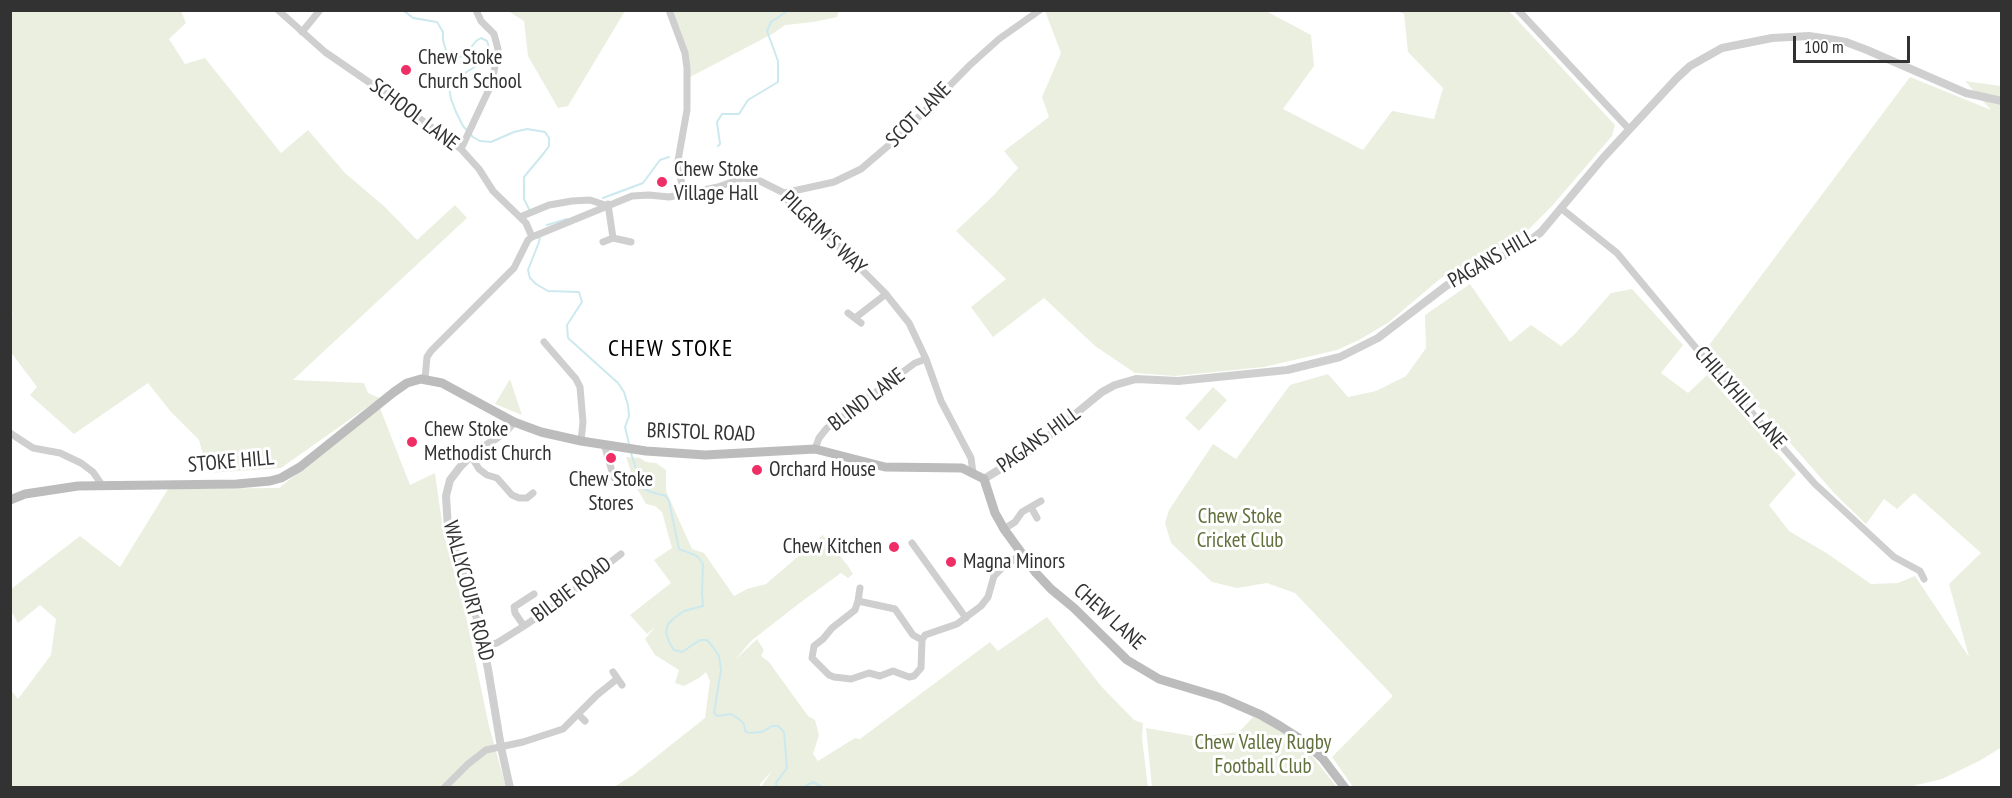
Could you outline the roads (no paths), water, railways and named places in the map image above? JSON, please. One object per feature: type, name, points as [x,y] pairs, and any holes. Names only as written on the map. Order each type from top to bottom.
[{"type":"main road","name":"BRISTOL ROAD","points":[[425,379],[442,383],[514,422],[540,432],[581,441],[624,448],[705,455],[815,449],[885,467],[962,468],[984,479]]},
{"type":"main road","name":"STOKE HILL","points":[[10,500],[48,489],[102,485],[237,484],[281,478],[321,452],[394,392],[412,381],[425,379]]},
{"type":"main road","name":"CHEW LANE","points":[[984,479],[995,513],[1004,530],[1022,554],[1051,590],[1074,608],[1133,664],[1159,679],[1222,698],[1270,720],[1302,740],[1323,759],[1345,788]]},
{"type":"street","name":"SCHOOL LANE","points":[[278,10],[325,52],[461,149],[493,191],[526,223],[533,236]]},
{"type":"street","points":[[302,32],[320,10]]},
{"type":"street","points":[[461,149],[492,83],[498,49],[494,34],[481,21],[476,10]]},
{"type":"street","points":[[669,10],[687,68],[687,110],[677,166],[685,194]]},
{"type":"street","name":"SCOT LANE","points":[[784,193],[834,182],[861,169],[902,135],[970,65],[999,39],[1040,10]]},
{"type":"street","points":[[1518,10],[1629,129]]},
{"type":"street","name":"PAGANS HILL","points":[[984,479],[1034,448],[1102,392],[1114,385],[1136,379],[1178,381],[1287,370],[1326,361],[1357,350],[1400,323],[1446,286],[1467,273],[1522,247],[1541,232],[1603,158],[1677,78],[1690,66],[1722,48],[1786,37],[1809,36],[1846,42],[1939,82],[1982,98],[2001,101]]},
{"type":"street","name":"PILGRIM'S WAY","points":[[533,236],[632,196],[669,197],[743,178],[775,187],[784,193],[790,204],[838,246],[886,294],[909,324],[926,359],[941,401],[971,458],[973,473]]},
{"type":"street","points":[[520,217],[561,203],[590,200],[607,205],[613,238]]},
{"type":"street","name":"CHILLYHILL LANE","points":[[1562,209],[1617,253],[1716,372],[1815,484],[1894,557],[1920,571],[1924,579]]},
{"type":"street","points":[[425,379],[427,357],[431,351],[514,268],[528,240],[533,236]]},
{"type":"street","points":[[603,242],[613,238],[631,242]]},
{"type":"street","points":[[848,313],[858,321],[886,294]]},
{"type":"street","points":[[544,342],[563,371],[576,379],[581,390],[583,422],[581,441]]},
{"type":"street","name":"BLIND LANE","points":[[815,449],[819,438],[827,428],[915,363],[926,359]]},
{"type":"street","name":"WALLYCOURT ROAD","points":[[510,788],[483,646],[473,606],[451,542],[446,515],[446,496],[450,480],[471,456],[505,432],[514,422]]},
{"type":"street","points":[[10,433],[33,448],[60,453],[81,463],[93,472],[102,485]]},
{"type":"street","points":[[604,444],[614,478]]},
{"type":"street","points":[[471,456],[479,469],[496,478],[512,495],[527,498],[534,493]]},
{"type":"street","points":[[1004,530],[1030,507],[1041,501]]},
{"type":"street","points":[[1030,507],[1037,518]]},
{"type":"street","points":[[912,543],[966,618]]},
{"type":"street","name":"BILBIE ROAD","points":[[483,646],[497,643],[524,626],[621,554]]},
{"type":"street","points":[[860,588],[855,610],[814,646],[813,658],[829,675],[851,679],[869,673],[880,676],[893,671],[904,676],[914,676],[921,669],[922,640],[925,635],[957,624],[981,606],[988,597],[994,576],[1022,554]]},
{"type":"street","points":[[524,626],[515,613],[514,607],[534,594]]},
{"type":"street","points":[[858,601],[895,609],[914,635],[922,640]]},
{"type":"street","points":[[444,788],[486,750],[556,732],[568,724],[617,679]]},
{"type":"street","points":[[578,714],[585,721]]},
{"type":"waterway","points":[[403,10],[413,18],[437,22],[443,32],[447,54],[452,56],[460,57],[466,54],[481,38],[487,41],[490,50],[487,59],[449,87],[456,112],[463,126],[473,137],[480,141],[491,142],[527,129],[545,132],[549,138],[549,146],[524,177],[524,199],[530,211]]},
{"type":"waterway","points":[[718,146],[720,144],[717,122],[722,114],[739,114],[748,100],[778,82],[778,61],[767,31],[771,22],[789,10]]},
{"type":"waterway","points":[[804,10],[825,10]]},
{"type":"waterway","points":[[603,198],[643,183],[660,160],[669,157]]},
{"type":"waterway","points":[[547,225],[567,219]]},
{"type":"waterway","points":[[540,236],[528,270],[530,278],[548,291],[579,292],[582,302],[567,325],[568,338],[618,383],[624,392],[628,405],[629,416],[625,427],[629,444]]},
{"type":"waterway","points":[[631,453],[642,488],[666,496],[669,501],[679,549],[697,556],[703,564],[703,606],[684,611],[668,624],[666,632],[669,642],[674,650],[682,652],[700,640],[707,640],[719,656],[721,670],[714,713],[717,716],[731,714],[744,724],[745,731],[749,733],[762,732],[772,726],[778,726],[784,732],[787,768],[776,783],[777,788]]},
{"type":"waterway","points":[[802,788],[813,782],[824,788]]},
{"type":"place","name":"Chew Stoke Church School","points":[[406,70]]},
{"type":"place","name":"Chew Stoke Village Hall","points":[[662,182]]},
{"type":"place","name":"Chew Stoke Methodist Church","points":[[412,442]]},
{"type":"place","name":"Chew Stoke Stores","points":[[611,458]]},
{"type":"place","name":"Orchard House","points":[[757,470]]},
{"type":"place","name":"Chew Kitchen","points":[[894,547]]},
{"type":"place","name":"Magna Minors","points":[[951,562]]},
{"type":"district","name":"CHEW STOKE","points":[[671,349]]},
{"type":"park label","name":"Chew Stoke Cricket Club","points":[[1240,529]]},
{"type":"park label","name":"Chew Valley Rugby Football Club","points":[[1263,755]]}]
